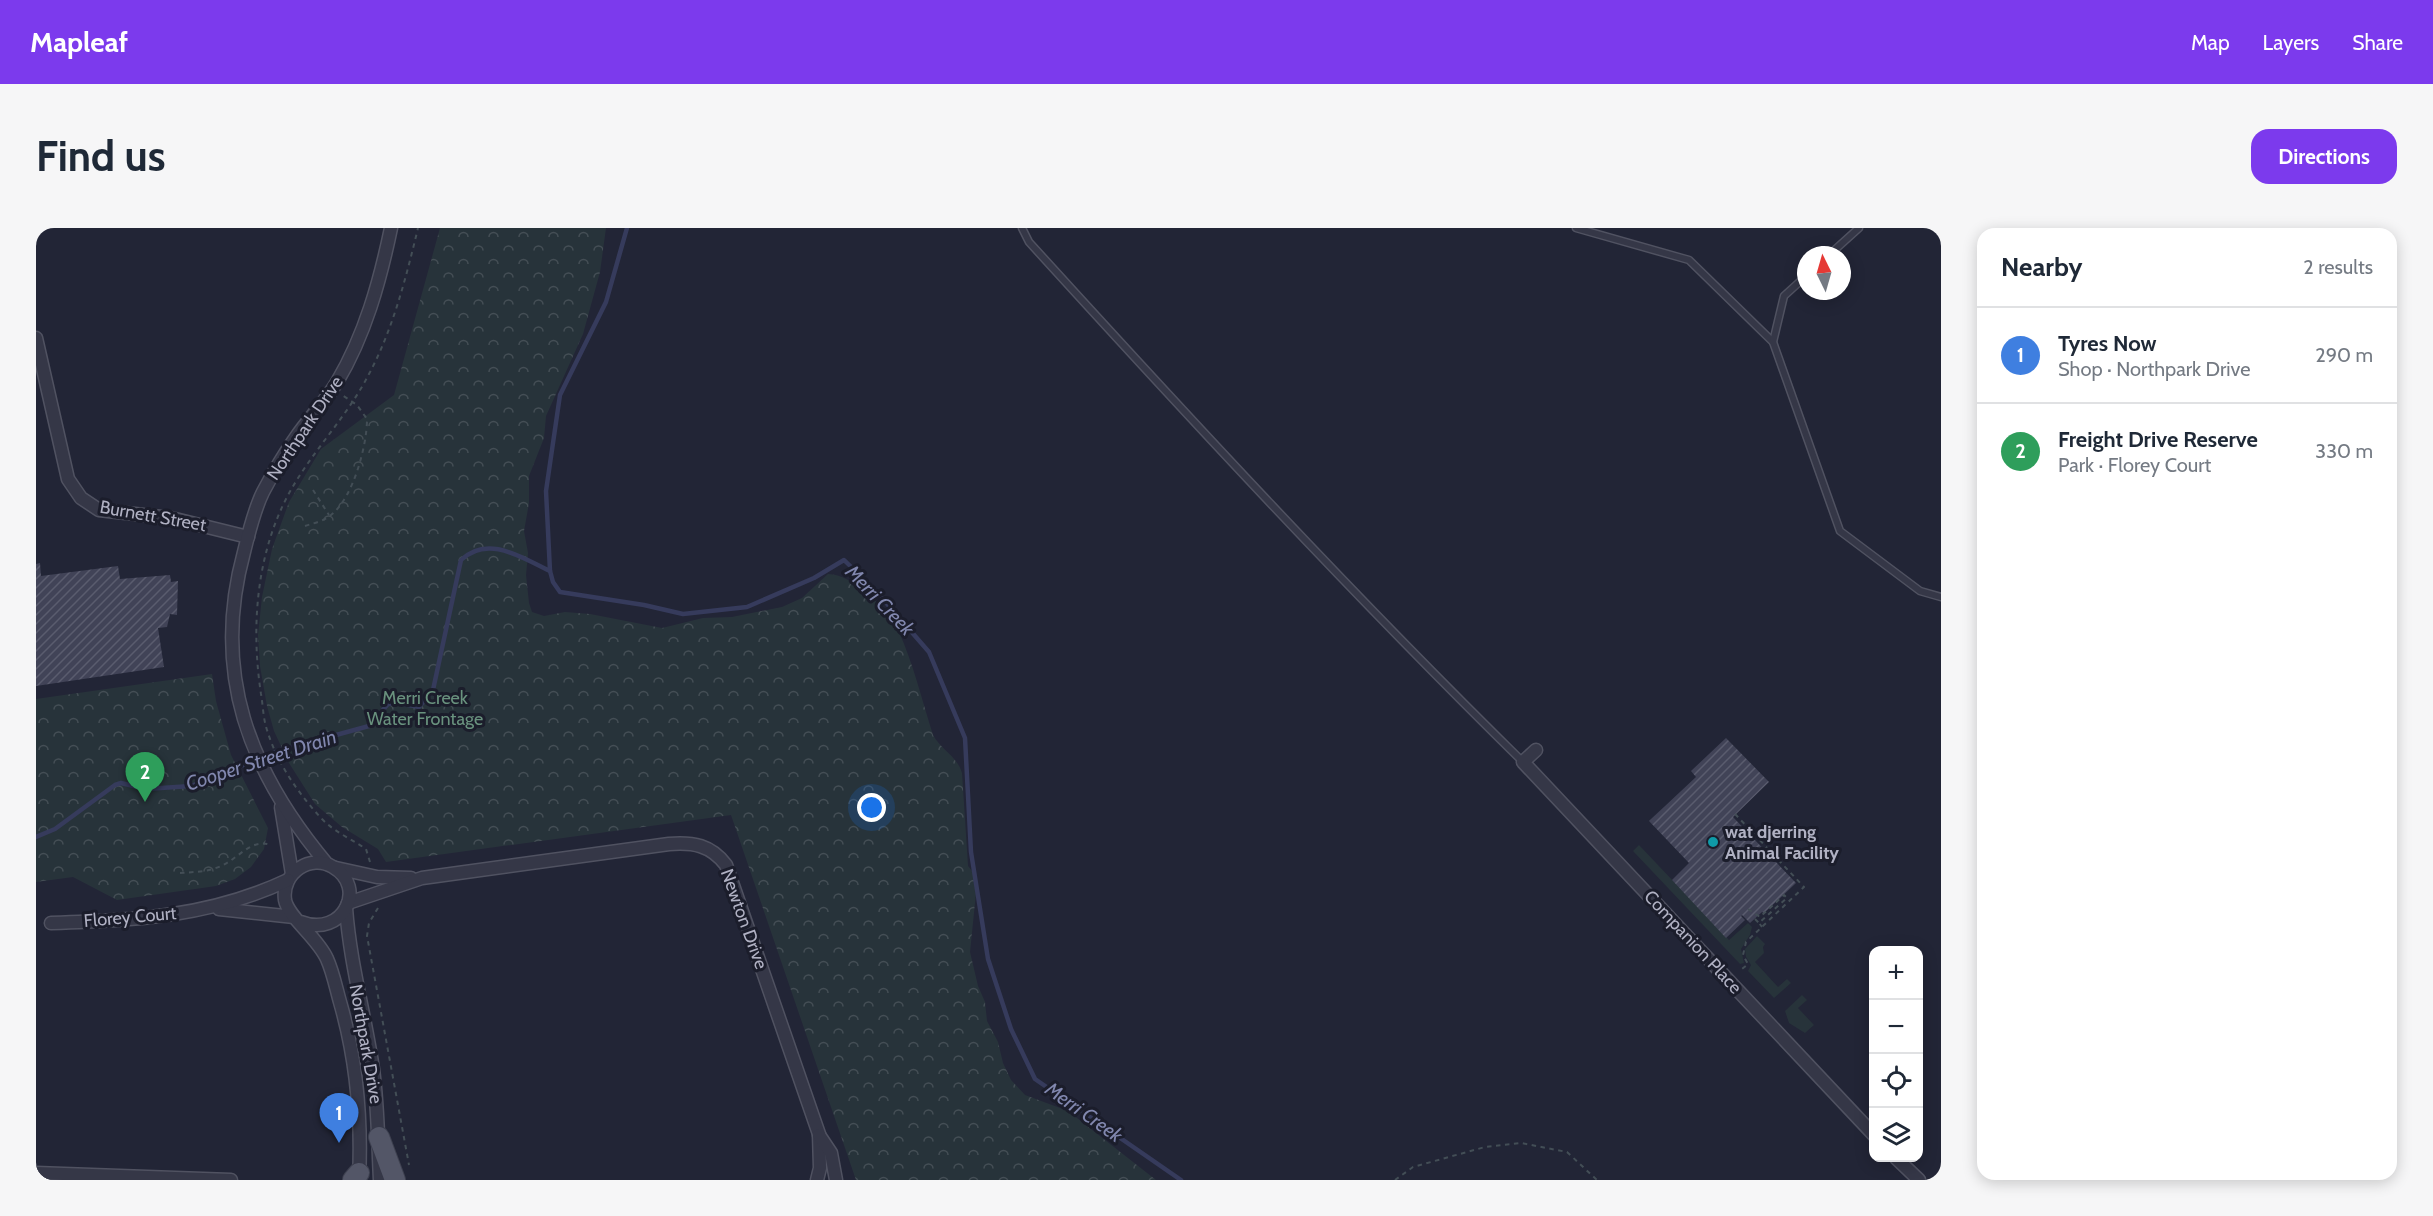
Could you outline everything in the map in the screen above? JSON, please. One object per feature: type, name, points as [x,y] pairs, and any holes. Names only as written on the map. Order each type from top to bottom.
[{"type":"main road","points":[[379,1137],[402,1175]]},
{"type":"street","name":"Northpark Drive","points":[[331,866],[280,802],[248,735],[237,690],[232,632],[236,582],[262,494],[297,436],[332,390],[352,355],[380,279],[390,228]]},
{"type":"street","name":"Burnett Street","points":[[36,338],[68,479],[81,498],[99,510],[171,518],[248,537]]},
{"type":"street","points":[[1523,762],[1536,750]]},
{"type":"street","name":"Companion Place","points":[[1523,762],[1869,1130]]},
{"type":"street","name":"Northpark Drive","points":[[280,802],[290,877]]},
{"type":"street","name":"Newton Drive","points":[[331,866],[377,877],[422,878],[669,844],[687,842],[704,846],[721,858],[726,865],[819,1134],[831,1153],[836,1180]]},
{"type":"street","points":[[308,863],[331,866],[348,883],[347,906],[332,923],[311,926],[297,920],[285,899],[290,877],[308,863]]},
{"type":"street","name":"Florey Court","points":[[208,909],[258,894],[290,877]]},
{"type":"street","name":"Newton Drive","points":[[347,906],[422,878]]},
{"type":"street","name":"Northpark Drive","points":[[347,906],[352,959],[373,1067],[380,1180]]},
{"type":"street","name":"Florey Court","points":[[51,923],[112,921],[208,909],[246,910],[297,920]]},
{"type":"street","name":"Northpark Drive","points":[[297,920],[316,940],[330,965],[351,1045],[360,1113],[357,1178]]},
{"type":"street","name":"Newton Drive","points":[[817,1180],[820,1168],[819,1134]]},
{"type":"street","points":[[1900,1162],[1918,1180]]},
{"type":"street","points":[[36,1173],[231,1180]]},
{"type":"lane","points":[[1022,228],[1029,242],[1194,424],[1337,575],[1523,762]]},
{"type":"lane","points":[[1576,228],[1689,260],[1773,342],[1840,531],[1920,591],[1941,597]]},
{"type":"lane","points":[[1839,246],[1859,228]]},
{"type":"lane","points":[[1773,342],[1784,296],[1797,284]]},
{"type":"path","points":[[370,868],[368,852],[360,845],[343,837],[321,818],[284,769],[267,730],[255,642],[258,597],[266,554],[280,512],[306,464],[369,375],[387,336],[418,228]]},
{"type":"path","points":[[305,526],[330,517],[345,498],[356,473],[364,441],[367,420],[364,412],[332,390]]},
{"type":"path","points":[[313,490],[330,517]]},
{"type":"path","points":[[1735,814],[1804,887],[1744,946],[1743,955],[1748,964],[1742,969]]},
{"type":"path","points":[[180,873],[214,869],[231,861],[255,844],[271,845]]},
{"type":"path","points":[[1748,909],[1760,917],[1784,895],[1787,898],[1759,923]]},
{"type":"path","points":[[376,900],[379,909],[371,919],[367,933],[370,961],[393,1071],[402,1175]]},
{"type":"path","points":[[1755,919],[1762,927]]},
{"type":"path","points":[[1395,1180],[1413,1167],[1485,1146],[1521,1143],[1568,1152],[1597,1180]]},
{"type":"green space","name":"Merri Creek Water Frontage","points":[[440,228],[606,228],[600,272],[583,334],[546,416],[544,438],[529,476],[529,503],[524,531],[528,553],[526,575],[532,612],[544,616],[565,612],[590,614],[662,628],[703,618],[732,617],[782,607],[802,598],[828,574],[848,580],[878,603],[893,622],[903,642],[933,735],[960,767],[962,773],[968,866],[976,876],[977,883],[970,952],[978,986],[985,1002],[987,1021],[998,1042],[1003,1063],[1011,1080],[1025,1095],[1068,1111],[1156,1180],[856,1180],[731,815],[386,862],[378,849],[342,827],[315,804],[289,763],[274,731],[260,666],[258,635],[262,597],[272,549],[289,502],[321,449],[394,395]]},
{"type":"green space","points":[[212,674],[216,701],[231,755],[268,828],[264,849],[251,867],[235,879],[216,886],[117,900],[73,877],[36,882],[36,699]]},
{"type":"green space","points":[[1639,845],[1729,940],[1748,923],[1752,927],[1741,949],[1744,963],[1740,964],[1633,851]]},
{"type":"green space","points":[[1757,936],[1765,944],[1764,953],[1755,962],[1778,987],[1787,979],[1791,983],[1774,998],[1748,971],[1751,965],[1746,957],[1745,949]]},
{"type":"green space","points":[[1802,995],[1807,1000],[1798,1008],[1814,1025],[1805,1033],[1789,1023],[1785,1011]]},
{"type":"building","points":[[40,563],[41,576],[118,566],[120,579],[170,575],[171,582],[178,581],[177,615],[170,614],[167,627],[158,628],[164,667],[36,686],[36,564]]},
{"type":"building","name":"wat djerring Animal Facility","points":[[1726,738],[1769,782],[1733,817],[1796,883],[1750,923],[1742,915],[1745,920],[1726,938],[1672,880],[1689,863],[1649,821],[1696,777],[1691,771]]},
{"type":"waterway","name":"Merri Creek","points":[[627,228],[606,302],[560,395],[546,491],[550,571],[553,582],[560,592],[644,605],[683,614],[747,607],[814,578],[844,560],[875,590],[929,652],[965,738],[971,852],[988,959],[1011,1029],[1035,1079],[1181,1180]]},
{"type":"waterway","name":"Cooper Street Drain","points":[[36,837],[55,829],[115,785],[121,783],[146,789],[191,786],[281,750],[369,726],[388,704],[398,703],[419,707],[433,690],[461,560],[471,552],[494,549],[517,555],[550,571]]},
{"type":"place","name":"Freight Drive Reserve","points":[[145,802]]},
{"type":"place","name":"wat djerring Animal Facility","points":[[1713,842]]},
{"type":"place","name":"Tyres Now","points":[[339,1143]]}]
